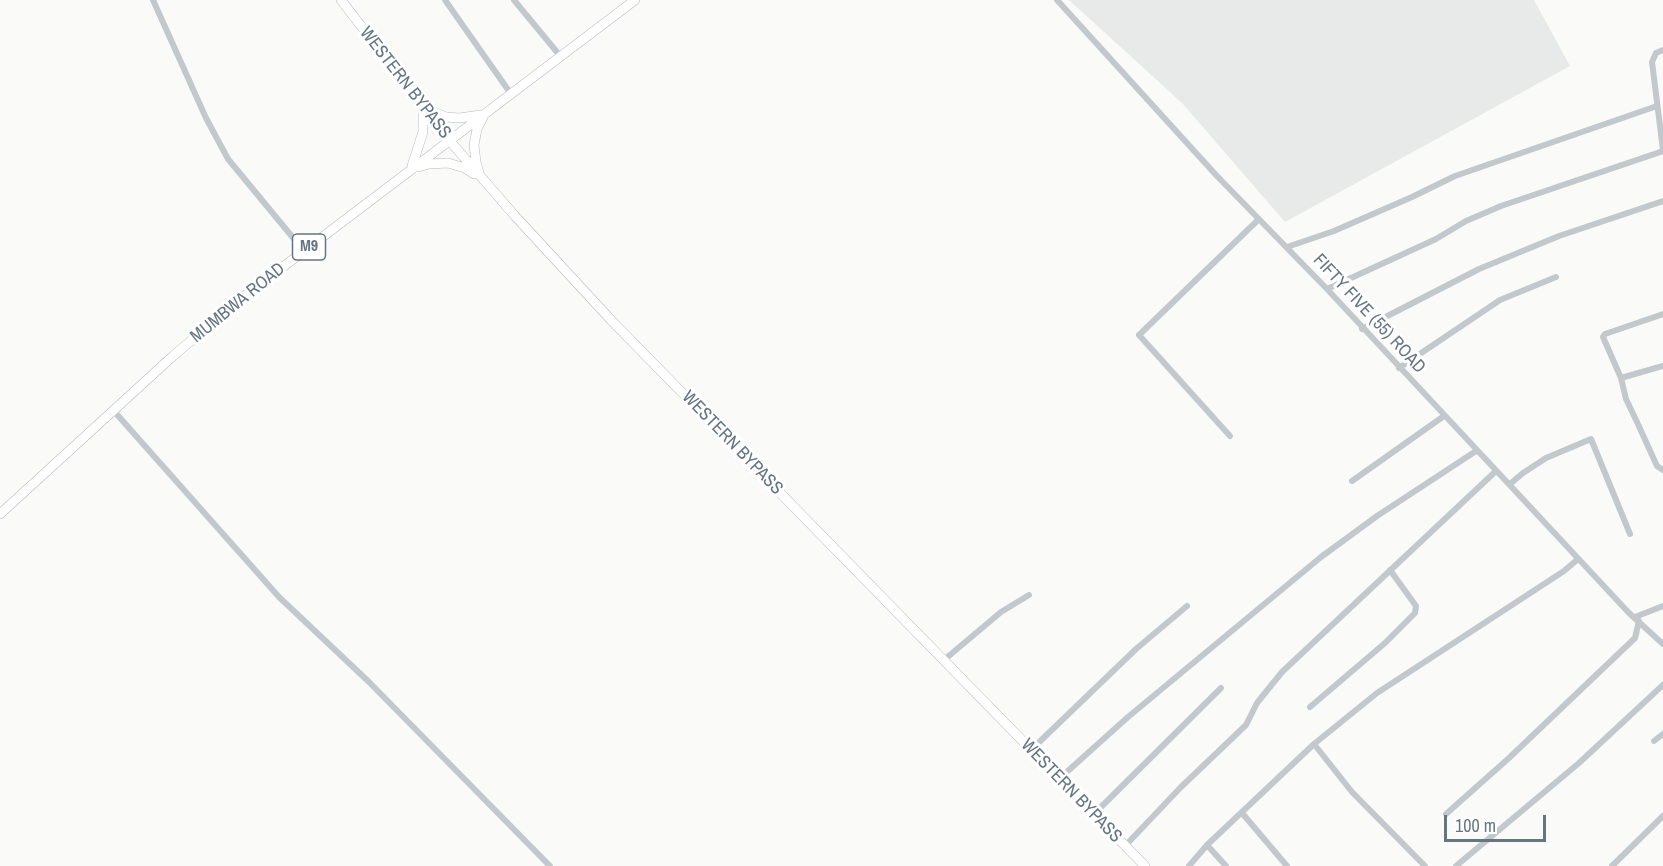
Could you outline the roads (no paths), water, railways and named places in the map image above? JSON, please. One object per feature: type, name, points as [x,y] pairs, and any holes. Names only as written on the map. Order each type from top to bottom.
[{"type":"main road","name":"WESTERN BYPASS","points":[[341,0],[481,178],[611,320],[1145,866]]},
{"type":"main road","name":"MUMBWA ROAD","points":[[0,514],[113,410],[237,301],[635,0]]},
{"type":"main road","points":[[411,169],[417,157],[423,132],[423,107],[446,117],[459,118],[484,114]]},
{"type":"main road","points":[[481,178],[474,145],[477,129],[484,114]]},
{"type":"main road","points":[[411,169],[429,164],[448,163],[465,168],[481,178]]},
{"type":"street","points":[[153,0],[206,118],[228,159],[274,218],[304,251]]},
{"type":"street","points":[[445,0],[511,94]]},
{"type":"street","points":[[514,0],[561,57]]},
{"type":"street","name":"FIFTY FIVE (55) ROAD","points":[[1057,0],[1216,175],[1327,289],[1578,559],[1663,644]]},
{"type":"street","points":[[1327,289],[1436,239],[1484,213],[1663,150],[1652,62],[1656,53],[1663,50]]},
{"type":"street","points":[[1287,247],[1344,227],[1455,176],[1658,106]]},
{"type":"street","points":[[1362,329],[1487,265],[1559,236],[1663,201]]},
{"type":"street","points":[[1230,436],[1139,335],[1259,219]]},
{"type":"street","points":[[1399,368],[1500,300],[1556,277]]},
{"type":"street","points":[[1663,314],[1605,334],[1603,337],[1621,378],[1626,399],[1657,466],[1663,470]]},
{"type":"street","points":[[1621,378],[1663,366]]},
{"type":"street","points":[[113,410],[279,597],[369,682],[550,866]]},
{"type":"street","points":[[1352,481],[1444,416]]},
{"type":"street","points":[[1510,484],[1546,458],[1591,439],[1630,534]]},
{"type":"street","points":[[1060,778],[1128,717],[1321,557],[1377,516],[1476,451]]},
{"type":"street","points":[[1125,846],[1189,778],[1246,725],[1257,703],[1282,672],[1496,471]]},
{"type":"street","points":[[1189,866],[1314,744],[1377,693],[1564,571],[1578,559]]},
{"type":"street","points":[[1310,707],[1385,643],[1415,613],[1416,606],[1390,570]]},
{"type":"street","points":[[944,660],[1001,612],[1029,595]]},
{"type":"street","points":[[1032,749],[1136,649],[1187,606]]},
{"type":"street","points":[[1446,814],[1635,638],[1637,619],[1663,606]]},
{"type":"street","points":[[1456,866],[1579,763],[1663,685]]},
{"type":"street","points":[[1094,814],[1221,688]]},
{"type":"street","points":[[1654,741],[1663,734]]},
{"type":"street","points":[[1314,744],[1352,792],[1425,866]]},
{"type":"street","points":[[1242,813],[1287,866]]},
{"type":"street","points":[[1611,866],[1663,816]]},
{"type":"street","points":[[1208,845],[1226,866]]}]
